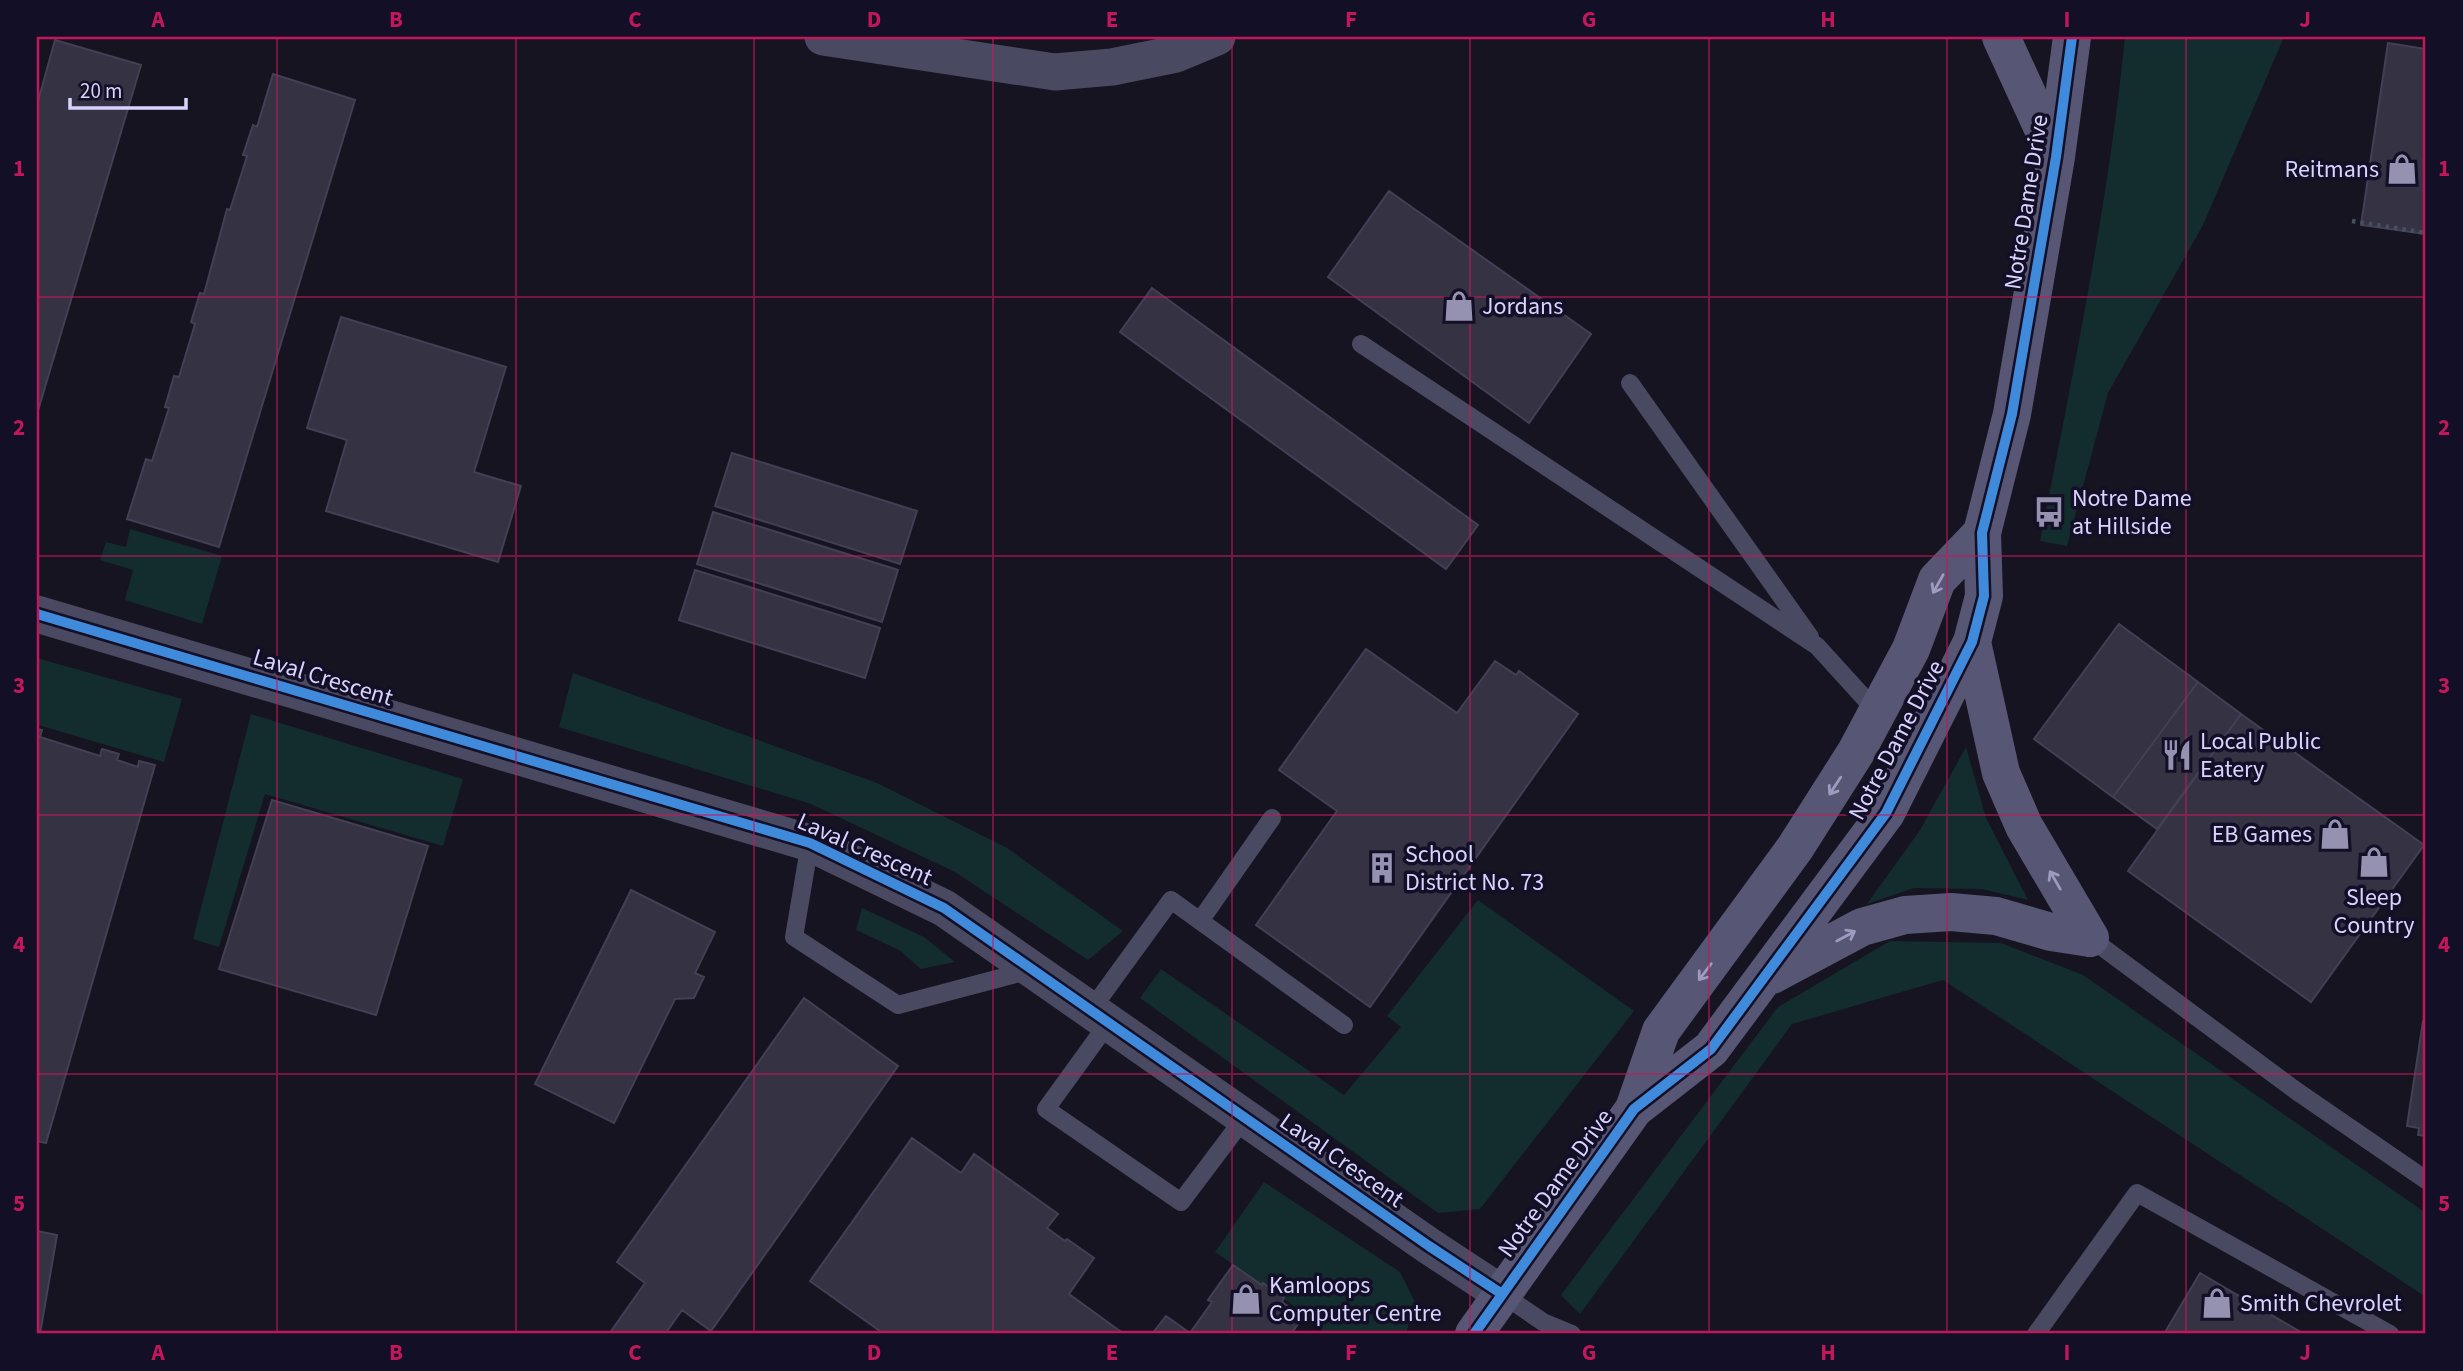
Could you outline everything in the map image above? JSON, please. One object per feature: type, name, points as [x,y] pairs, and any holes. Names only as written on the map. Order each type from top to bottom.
[{"type":"street","points":[[823,37],[1055,72],[1112,67],[1176,54],[1217,37]]},
{"type":"street","points":[[2001,37],[2056,157]]},
{"type":"street","name":"Notre Dame Drive","points":[[1474,1334],[1634,1110],[1711,1049],[1886,813],[1972,642],[1984,596],[1982,533],[2012,414],[2056,157],[2072,37]]},
{"type":"street","name":"Notre Dame Drive","points":[[1634,1110],[1661,1031],[1795,848],[1856,752],[1911,649],[1937,580],[1982,533]]},
{"type":"street","name":"Laval Crescent","points":[[37,614],[810,843],[944,908],[1502,1294]]},
{"type":"street","points":[[1972,642],[2001,773],[2024,826],[2090,939]]},
{"type":"street","points":[[1764,979],[1861,927],[1905,915],[1951,912],[1996,916],[2051,932],[2090,939]]},
{"type":"lane","points":[[1361,344],[1817,646]]},
{"type":"lane","points":[[1630,383],[1817,646],[1877,712]]},
{"type":"lane","points":[[1200,921],[1272,818]]},
{"type":"lane","points":[[810,843],[794,937],[898,1005],[1031,970]]},
{"type":"lane","points":[[1245,1117],[1181,1202],[1046,1109],[1171,900],[1344,1025]]},
{"type":"lane","points":[[2090,939],[2295,1090],[2426,1180]]},
{"type":"lane","points":[[2036,1334],[2137,1193],[2390,1334]]},
{"type":"lane","points":[[1502,1294],[1543,1322],[1572,1334]]},
{"type":"path","points":[[2353,221],[2426,233]]},
{"type":"green space","points":[[2125,37],[2284,37],[2203,225],[2108,393],[2067,546],[2040,541],[2099,226]]},
{"type":"green space","points":[[130,529],[222,556],[202,624],[125,600],[133,570],[100,560],[106,542],[126,547]]},
{"type":"green space","points":[[37,658],[182,699],[164,762],[38,725]]},
{"type":"green space","points":[[573,673],[877,783],[1007,848],[1123,931],[1088,960],[955,872],[811,804],[559,727]]},
{"type":"green space","points":[[251,714],[463,779],[443,846],[265,794],[219,947],[193,939]]},
{"type":"green space","points":[[1966,747],[1986,818],[2028,900],[1982,889],[1914,888],[1867,904],[1920,830]]},
{"type":"green space","points":[[1478,900],[1634,1011],[1480,1209],[1438,1213],[1140,998],[1161,969],[1344,1095],[1401,1027],[1387,1016]]},
{"type":"green space","points":[[862,908],[924,937],[955,962],[921,969],[899,950],[856,930]]},
{"type":"green space","points":[[1890,941],[2001,943],[2083,975],[2426,1213],[2426,1297],[1943,980],[1792,1024],[1580,1314],[1561,1295],[1778,1007]]},
{"type":"green space","points":[[1264,1182],[1400,1272],[1415,1302],[1406,1334],[1323,1334],[1319,1323],[1215,1252]]},
{"type":"building","points":[[55,40],[141,65],[37,414],[37,105]]},
{"type":"building","points":[[2388,43],[2426,49],[2426,234],[2361,225]]},
{"type":"building","points":[[273,74],[355,100],[219,547],[127,519],[146,459],[152,461],[169,408],[165,407],[174,376],[179,377],[195,324],[191,322],[200,293],[204,294],[227,209],[230,210],[247,156],[243,155],[253,125],[257,127]]},
{"type":"building","name":"Jordans","points":[[1389,191],[1591,334],[1529,423],[1328,277]]},
{"type":"building","points":[[1152,288],[1478,525],[1446,569],[1120,332]]},
{"type":"building","points":[[341,317],[506,367],[474,472],[521,486],[498,562],[326,511],[347,440],[307,428]]},
{"type":"building","points":[[732,453],[917,511],[900,564],[715,506]]},
{"type":"building","points":[[713,512],[898,570],[882,622],[697,564]]},
{"type":"building","points":[[695,570],[880,628],[865,678],[679,620]]},
{"type":"building","points":[[2119,624],[2198,682],[2113,797],[2034,739]]},
{"type":"building","name":"School District No. 73","points":[[1366,649],[1457,713],[1495,661],[1516,675],[1519,671],[1578,714],[1370,1007],[1256,925],[1337,811],[1279,770]]},
{"type":"building","name":"Local Public Eatery","points":[[2198,682],[2241,714],[2157,829],[2113,797]]},
{"type":"building","points":[[2241,714],[2424,845],[2311,1002],[2128,871]]},
{"type":"building","points":[[37,729],[42,730],[40,737],[100,756],[102,749],[119,754],[117,760],[138,767],[139,761],[155,765],[46,1143],[37,1141]]},
{"type":"building","points":[[272,800],[428,846],[376,1015],[219,969]]},
{"type":"building","points":[[631,890],[715,932],[695,973],[704,977],[694,998],[675,999],[614,1123],[535,1084]]},
{"type":"building","points":[[804,998],[898,1066],[711,1331],[682,1310],[665,1334],[609,1334],[645,1283],[617,1262]]},
{"type":"building","points":[[2423,1021],[2426,1021],[2426,1136],[2418,1135],[2419,1128],[2407,1126]]},
{"type":"building","points":[[912,1138],[961,1173],[974,1154],[1058,1214],[1047,1228],[1094,1258],[1069,1294],[1124,1334],[884,1334],[810,1281]]},
{"type":"building","points":[[37,1231],[57,1235],[40,1334],[37,1334]]},
{"type":"building","name":"Kamloops Computer Centre","points":[[1233,1265],[1284,1298],[1282,1302],[1303,1317],[1291,1334],[1152,1334],[1166,1316],[1190,1333],[1212,1302],[1208,1300]]},
{"type":"building","name":"Smith Chevrolet","points":[[2200,1273],[2304,1334],[2164,1334]]},
{"type":"cycle path","points":[[1474,1334],[1634,1109],[1711,1049],[1886,813],[1972,642],[1984,596],[1982,533],[2012,414],[2056,157],[2072,37]]},
{"type":"cycle path","points":[[37,614],[810,843],[944,908],[1502,1294]]},
{"type":"place","name":"Reitmans","points":[[2402,169]]},
{"type":"place","name":"Jordans","points":[[1459,306]]},
{"type":"place","name":"Notre Dame at Hillside","points":[[2049,512]]},
{"type":"place","name":"Local Public Eatery","points":[[2177,755]]},
{"type":"place","name":"EB Games","points":[[2335,834]]},
{"type":"place","name":"Sleep Country","points":[[2374,862]]},
{"type":"place","name":"School District No. 73","points":[[1382,868]]},
{"type":"place","name":"Kamloops Computer Centre","points":[[1246,1299]]},
{"type":"place","name":"Smith Chevrolet","points":[[2217,1303]]}]
